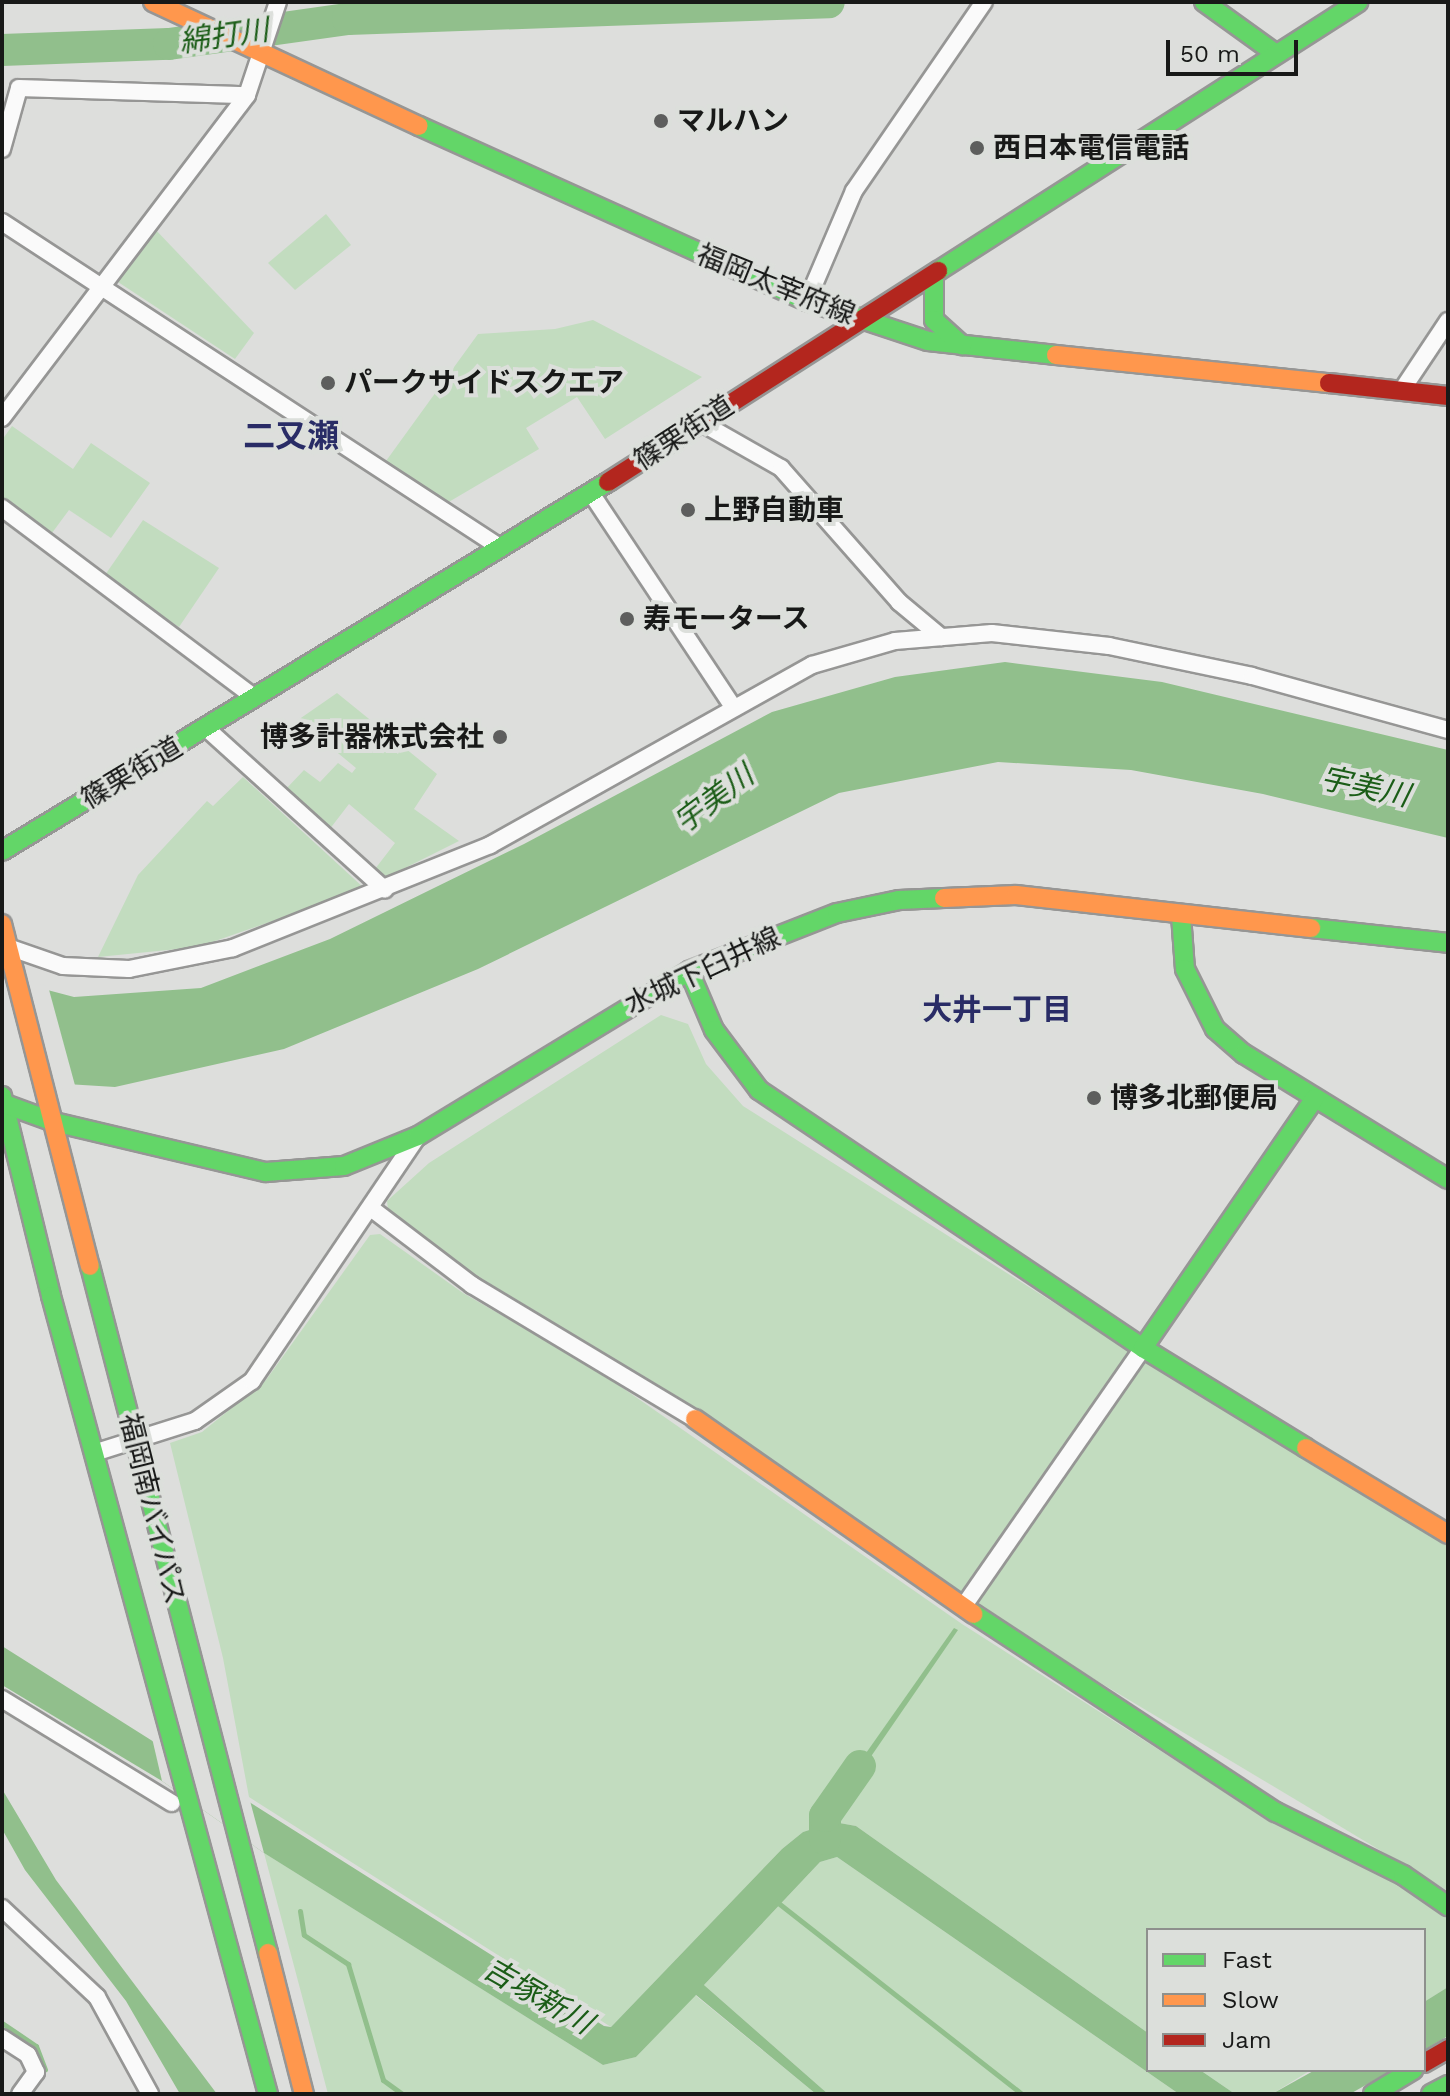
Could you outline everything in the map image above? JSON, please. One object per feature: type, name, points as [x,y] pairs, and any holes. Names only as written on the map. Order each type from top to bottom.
[{"type":"main road","name":"福岡太宰府線","points":[[153,2],[807,301],[928,341],[1448,396]]},
{"type":"main road","points":[[1204,2],[1276,54]]},
{"type":"main road","name":"篠栗街道","points":[[2,851],[591,493],[1358,2]]},
{"type":"main road","points":[[934,274],[934,320],[962,345]]},
{"type":"main road","name":"水城下臼井線","points":[[3,1101],[54,1122],[266,1172],[344,1166],[418,1136],[689,971],[837,913],[899,900],[980,892],[1448,943]]},
{"type":"main road","points":[[1181,915],[1185,969],[1215,1029],[1315,1098],[1448,1179]]},
{"type":"main road","name":"福岡南バイパス","points":[[2,924],[217,1771],[304,2094]]},
{"type":"main road","points":[[689,971],[714,1030],[759,1090],[1143,1348],[1448,1534]]},
{"type":"main road","points":[[1143,1348],[1315,1098]]},
{"type":"main road","name":"福岡南バイパス","points":[[3,1101],[51,1296],[197,1819],[268,2094]]},
{"type":"main road","points":[[695,1419],[963,1607],[1276,1812],[1403,1875],[1448,1906]]},
{"type":"main road","points":[[1426,2062],[1448,2049]]},
{"type":"main road","points":[[1377,2091],[1410,2072]]},
{"type":"main road","points":[[1431,2094],[1448,2085]]},
{"type":"street","points":[[2,418],[99,286],[247,95],[278,2]]},
{"type":"street","points":[[807,301],[854,191],[984,2]]},
{"type":"street","points":[[2,149],[19,88],[247,95]]},
{"type":"street","points":[[2,222],[501,548]]},
{"type":"street","points":[[1402,390],[1448,321]]},
{"type":"street","points":[[700,422],[781,468],[899,602],[941,637]]},
{"type":"street","points":[[591,493],[733,707]]},
{"type":"street","points":[[2,508],[254,697]]},
{"type":"street","points":[[8,947],[63,966],[129,969],[233,948],[385,890],[490,845],[812,665],[895,641],[992,633],[1109,646],[1252,676],[1443,726]]},
{"type":"street","points":[[206,728],[385,890]]},
{"type":"street","points":[[97,1452],[136,1443],[195,1421],[252,1381],[372,1209],[418,1136]]},
{"type":"street","points":[[372,1209],[472,1285],[695,1419]]},
{"type":"street","points":[[963,1607],[1143,1348]]},
{"type":"street","points":[[2,1699],[172,1803]]},
{"type":"street","points":[[2,1908],[20,1930],[97,1997],[150,2094]]},
{"type":"street","points":[[2,2038],[28,2055],[36,2072],[20,2094]]},
{"type":"shaded area","points":[[326,214],[351,245],[295,290],[268,263]]},
{"type":"shaded area","points":[[153,227],[254,333],[235,359],[115,280]]},
{"type":"shaded area","points":[[593,320],[702,377],[605,439],[577,397],[526,428],[539,449],[447,503],[386,461],[478,334],[555,329]]},
{"type":"shaded area","points":[[12,426],[73,469],[91,443],[150,483],[111,538],[69,510],[49,537],[2,502],[2,440]]},
{"type":"shaded area","points":[[143,520],[219,568],[179,627],[103,578]]},
{"type":"shaded area","points":[[337,693],[437,774],[414,809],[459,841],[385,878],[375,869],[395,843],[349,804],[329,830],[285,790],[304,770],[320,782],[338,763],[352,773],[356,768],[298,720]]},
{"type":"shaded area","points":[[243,777],[365,889],[198,947],[98,957],[138,875],[207,801],[213,806]]},
{"type":"shaded area","points":[[661,1015],[688,1024],[706,1064],[743,1106],[1130,1351],[961,1594],[670,1395],[485,1282],[388,1210],[387,1201],[429,1163]]},
{"type":"shaded area","points":[[380,1234],[463,1293],[594,1368],[962,1624],[1217,1787],[1398,1883],[1448,1918],[1448,1987],[1426,2001],[1426,1928],[1146,1928],[1146,2032],[856,1826],[834,1822],[803,1832],[782,1849],[611,2027],[249,1797],[223,1658],[170,1443],[202,1432],[266,1380],[370,1235]]},
{"type":"shaded area","points":[[1145,1362],[1448,1546],[1448,1891],[974,1607]]},
{"type":"shaded area","points":[[264,1853],[603,2065],[636,2057],[695,1995],[816,2094],[328,2094]]},
{"type":"shaded area","points":[[837,1857],[1179,2094],[828,2094],[704,1985],[820,1862]]},
{"type":"shaded area","points":[[1203,2072],[1308,2072],[1272,2094],[1235,2094]]},
{"type":"water","name":"宇美川","points":[[1005,662],[1162,682],[1448,750],[1448,838],[1263,794],[1131,770],[998,762],[839,793],[478,969],[284,1049],[115,1087],[2,1080],[2,978],[74,997],[201,988],[330,939],[524,844],[772,712],[895,677]]},
{"type":"water","points":[[954,1628],[958,1630],[839,1803],[833,1800]]},
{"type":"water","name":"吉塚新川","points":[[2,1646],[604,2026],[611,2027],[782,1849],[803,1832],[834,1822],[856,1826],[1146,2032],[1146,2071],[837,1857],[820,1862],[704,1985],[828,2094],[816,2094],[696,1995],[636,2057],[603,2065],[264,1853],[162,1781],[2,1685]]},
{"type":"water","points":[[2,1789],[56,1880],[217,2094],[180,2094],[126,2001],[25,1870],[2,1829]]},
{"type":"water","points":[[1448,1987],[1448,2036],[1426,2049],[1426,2001]]},
{"type":"water","points":[[1147,2072],[1203,2072],[1235,2094],[1179,2094]]},
{"type":"water","points":[[1311,2072],[1388,2072],[1350,2094],[1272,2094]]},
{"type":"pier","points":[[2,974],[48,986],[76,1089],[2,1084]]},
{"type":"pier","points":[[152,1738],[249,1797],[264,1853],[162,1781]]},
{"type":"waterway","name":"綿打川","points":[[2,50],[169,44],[348,19],[829,2]]},
{"type":"waterway","points":[[825,1839],[825,1816],[860,1766]]},
{"type":"waterway","points":[[821,1828],[837,1798]]},
{"type":"waterway","points":[[777,1902],[1022,2094]]},
{"type":"waterway","points":[[300,1911],[304,1935],[348,1964],[383,2080],[402,2094]]},
{"type":"waterway","points":[[2,2023],[36,2046],[45,2069]]},
{"type":"waterway","points":[[11,2094],[24,2074]]},
{"type":"traffic: fast","points":[[1204,2],[1276,54]]},
{"type":"traffic: fast","points":[[938,271],[1358,2]]},
{"type":"traffic: fast","points":[[419,126],[807,301],[928,341],[1056,355]]},
{"type":"traffic: fast","points":[[934,274],[934,320],[962,345]]},
{"type":"traffic: fast","points":[[2,851],[608,482]]},
{"type":"traffic: fast","points":[[2,1103],[54,1122],[266,1172],[344,1166],[418,1136],[689,971],[837,913],[899,900],[944,898]]},
{"type":"traffic: fast","points":[[1181,915],[1185,969],[1215,1029],[1244,1054],[1448,1179]]},
{"type":"traffic: fast","points":[[1311,928],[1448,943]]},
{"type":"traffic: fast","points":[[689,971],[714,1030],[759,1090],[1143,1348],[1306,1448]]},
{"type":"traffic: fast","points":[[2,1096],[51,1296],[268,2094]]},
{"type":"traffic: fast","points":[[1143,1348],[1315,1098]]},
{"type":"traffic: fast","points":[[90,1266],[268,1953]]},
{"type":"traffic: fast","points":[[974,1614],[1276,1812],[1403,1875],[1448,1906]]},
{"type":"traffic: fast","points":[[1373,2094],[1410,2072]]},
{"type":"traffic: fast","points":[[1431,2094],[1448,2085]]},
{"type":"traffic: slow","points":[[153,2],[419,126]]},
{"type":"traffic: slow","points":[[1056,355],[1329,383]]},
{"type":"traffic: slow","points":[[944,898],[1016,895],[1311,928]]},
{"type":"traffic: slow","points":[[2,924],[90,1266]]},
{"type":"traffic: slow","points":[[695,1419],[974,1614]]},
{"type":"traffic: slow","points":[[1306,1448],[1448,1534]]},
{"type":"traffic: slow","points":[[268,1953],[304,2094]]},
{"type":"traffic: jam","points":[[608,482],[938,271]]},
{"type":"traffic: jam","points":[[1329,383],[1448,396]]},
{"type":"traffic: jam","points":[[1426,2062],[1448,2049]]},
{"type":"place","name":"マルハン","points":[[661,121]]},
{"type":"place","name":"西日本電信電話","points":[[977,148]]},
{"type":"place","name":"パークサイドスクエア","points":[[328,383]]},
{"type":"place","name":"上野自動車","points":[[688,510]]},
{"type":"place","name":"寿モータース","points":[[627,619]]},
{"type":"place","name":"博多計器株式会社","points":[[500,737]]},
{"type":"place","name":"博多北郵便局","points":[[1094,1098]]},
{"type":"district","name":"二又瀬","points":[[291,436]]},
{"type":"district","name":"大井一丁目","points":[[997,1010]]}]
